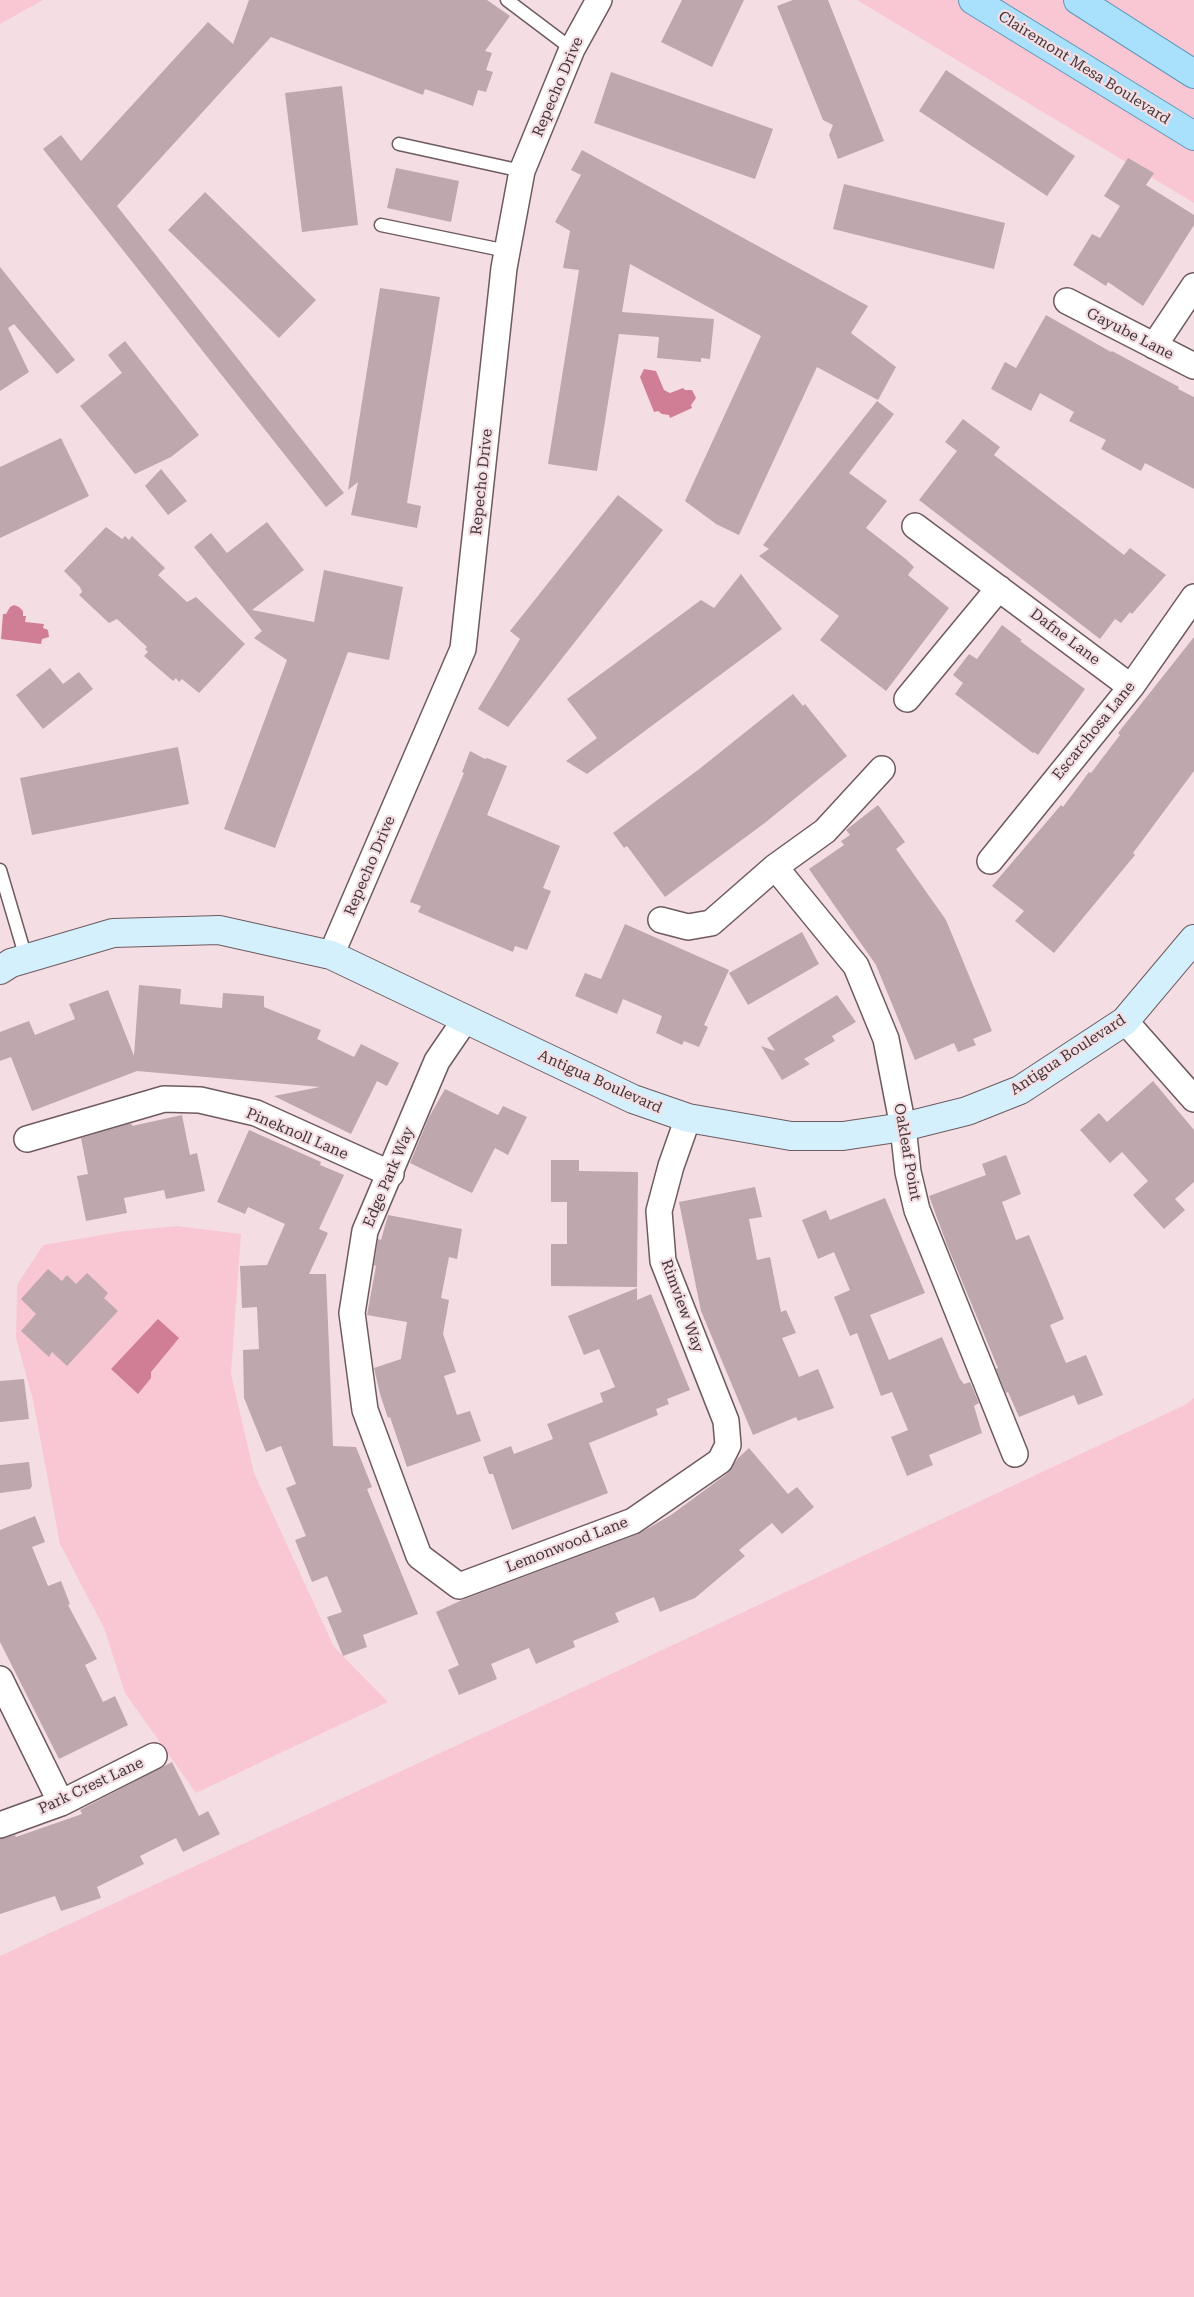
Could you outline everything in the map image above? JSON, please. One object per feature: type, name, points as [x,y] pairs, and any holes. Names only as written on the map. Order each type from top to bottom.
[{"type":"main road","name":"Clairemont Mesa Boulevard","points":[[973,0],[1194,136]]},
{"type":"main road","points":[[1078,0],[1194,74]]},
{"type":"street","name":"Repecho Drive","points":[[331,955],[463,649],[507,251],[522,171],[572,48],[600,0]]},
{"type":"street","points":[[1154,346],[1194,286]]},
{"type":"street","name":"Gayube Lane","points":[[1067,301],[1194,366]]},
{"type":"street","name":"Dafne Lane","points":[[915,526],[1131,687]]},
{"type":"street","points":[[907,699],[999,588]]},
{"type":"street","name":"Escarchosa Lane","points":[[990,862],[1131,687],[1194,597]]},
{"type":"street","points":[[661,920],[688,927],[711,923],[775,868],[825,831],[882,770]]},
{"type":"street","name":"Oakleaf Point","points":[[775,868],[856,966],[886,1039],[903,1127],[908,1172],[917,1210],[1015,1454]]},
{"type":"street","name":"Antigua Boulevard","points":[[0,970],[11,963],[26,958],[113,933],[219,930],[331,955],[633,1099],[688,1118],[791,1136],[843,1136],[903,1127],[966,1111],[1020,1090],[1125,1021],[1194,939]]},
{"type":"street","name":"Edge Park Way","points":[[458,1586],[419,1556],[365,1410],[352,1313],[365,1231],[391,1174],[437,1061],[465,1020]]},
{"type":"street","points":[[1125,1021],[1191,1096]]},
{"type":"street","name":"Pineknoll Lane","points":[[27,1140],[164,1099],[200,1100],[256,1113],[391,1174]]},
{"type":"street","name":"Rimview Way","points":[[688,1118],[671,1166],[659,1211],[663,1261],[726,1421],[728,1444],[720,1461]]},
{"type":"street","name":"Lemonwood Lane","points":[[458,1586],[633,1521],[720,1461]]},
{"type":"street","points":[[0,1679],[61,1803]]},
{"type":"street","name":"Park Crest Lane","points":[[0,1825],[61,1803],[154,1756]]},
{"type":"lane","points":[[507,0],[572,48]]},
{"type":"lane","points":[[399,144],[522,171]]},
{"type":"lane","points":[[381,225],[507,251]]},
{"type":"lane","points":[[0,870],[26,958]]},
{"type":"shaded area","points":[[0,0],[43,0],[0,24]]},
{"type":"shaded area","points":[[857,0],[1194,0],[1194,203]]},
{"type":"shaded area","points":[[644,369],[656,371],[664,390],[670,393],[683,388],[685,390],[692,390],[696,398],[691,405],[692,408],[670,418],[669,415],[658,411],[654,412],[640,377]]},
{"type":"shaded area","points":[[14,605],[23,611],[23,616],[26,616],[25,622],[44,624],[43,628],[48,630],[49,637],[42,639],[41,644],[1,639],[3,614],[6,614],[10,607]]},
{"type":"shaded area","points":[[177,1226],[241,1234],[231,1374],[254,1473],[334,1647],[388,1702],[196,1793],[125,1693],[104,1628],[60,1544],[33,1400],[16,1338],[17,1285],[43,1245],[125,1231]]},
{"type":"shaded area","points":[[158,1319],[179,1338],[151,1372],[151,1378],[138,1394],[111,1369]]},
{"type":"shaded area","points":[[1194,1398],[1194,2297],[0,2297],[0,1956],[579,1689],[1185,1405]]},
{"type":"building","points":[[249,0],[487,0],[510,16],[485,51],[492,53],[486,70],[493,72],[486,92],[478,90],[473,106],[425,89],[423,95],[271,37],[117,206],[344,493],[326,507],[43,149],[61,135],[81,161],[208,22],[233,44]]},
{"type":"building","points":[[682,0],[744,0],[712,67],[661,42]]},
{"type":"building","points":[[793,0],[828,0],[884,141],[838,159],[829,135],[833,125],[823,120],[777,6]]},
{"type":"building","points":[[946,70],[1075,156],[1047,196],[919,111]]},
{"type":"building","points":[[611,72],[773,129],[755,179],[594,123]]},
{"type":"building","points":[[342,86],[358,225],[302,232],[285,93]]},
{"type":"building","points":[[582,150],[868,306],[851,333],[896,367],[878,400],[817,367],[739,535],[716,524],[685,501],[761,336],[630,264],[622,312],[714,319],[710,359],[701,358],[701,362],[657,358],[659,337],[619,334],[597,471],[548,464],[579,270],[563,268],[570,231],[555,222],[581,175],[571,170]]},
{"type":"building","points":[[1128,158],[1154,173],[1146,185],[1194,215],[1194,225],[1143,306],[1108,282],[1106,286],[1073,265],[1092,234],[1100,238],[1120,206],[1104,196]]},
{"type":"building","points":[[396,168],[459,181],[451,222],[387,208]]},
{"type":"building","points":[[844,184],[1005,223],[994,269],[833,229]]},
{"type":"building","points":[[205,192],[316,300],[279,338],[168,230]]},
{"type":"building","points":[[0,267],[75,360],[57,374],[14,324],[8,328],[29,372],[0,391]]},
{"type":"building","points":[[380,288],[440,297],[407,503],[421,506],[417,528],[351,515],[358,482],[348,490]]},
{"type":"building","points":[[1046,315],[1194,397],[1194,489],[1145,463],[1141,471],[1101,449],[1106,440],[1069,421],[1074,412],[1040,393],[1031,411],[991,389],[1005,362],[1016,368]]},
{"type":"building","points":[[125,341],[199,435],[171,457],[135,474],[80,406],[122,373],[108,355]]},
{"type":"building","points":[[877,401],[894,414],[849,473],[887,501],[866,528],[907,560],[914,567],[908,575],[949,608],[886,691],[820,640],[839,616],[759,556],[769,549],[763,545]]},
{"type":"building","points":[[963,419],[1000,447],[994,455],[1124,555],[1130,548],[1166,575],[1132,614],[1130,612],[1121,623],[1115,619],[1100,639],[919,500],[957,451],[945,442]]},
{"type":"building","points":[[61,438],[89,496],[0,538],[0,467]]},
{"type":"building","points":[[161,469],[187,501],[168,515],[145,486]]},
{"type":"building","points":[[618,495],[663,530],[508,727],[478,709],[520,639],[510,631]]},
{"type":"building","points":[[267,522],[304,570],[252,610],[314,622],[324,570],[403,587],[389,660],[348,652],[275,848],[224,829],[287,660],[254,638],[262,631],[194,547],[211,533],[227,553]]},
{"type":"building","points":[[106,527],[122,539],[125,536],[129,540],[132,536],[165,568],[158,575],[187,602],[196,597],[245,644],[199,693],[182,679],[179,682],[176,678],[173,681],[144,656],[148,652],[145,649],[147,647],[117,619],[109,623],[79,595],[82,592],[80,587],[64,571]]},
{"type":"building","points":[[741,574],[782,629],[587,774],[566,761],[597,738],[567,699],[701,600],[714,608]]},
{"type":"building","points":[[1002,625],[1022,640],[1020,641],[1085,689],[1038,755],[955,694],[963,683],[953,675],[969,654],[977,659]]},
{"type":"building","points":[[1194,637],[1194,771],[1133,853],[1135,855],[1054,953],[1015,921],[1024,911],[992,886],[1061,805],[1063,807],[1089,772],[1091,773],[1120,735],[1118,733]]},
{"type":"building","points":[[50,668],[63,684],[79,672],[93,689],[43,729],[16,695]]},
{"type":"building","points":[[793,694],[803,706],[805,704],[847,756],[766,822],[665,897],[627,846],[624,848],[613,833],[698,770]]},
{"type":"building","points":[[178,747],[189,804],[32,835],[20,778]]},
{"type":"building","points":[[470,751],[485,759],[487,758],[507,766],[487,815],[560,846],[543,888],[551,891],[527,950],[515,946],[513,952],[418,912],[421,906],[410,902],[464,773],[462,772]]},
{"type":"building","points":[[878,805],[905,842],[896,849],[946,920],[992,1031],[973,1039],[976,1045],[958,1052],[954,1043],[915,1060],[876,965],[809,869],[844,845],[841,841],[850,835],[846,830]]},
{"type":"building","points":[[625,924],[729,970],[704,1025],[708,1027],[699,1047],[684,1041],[682,1045],[656,1033],[662,1016],[623,999],[617,1014],[575,996],[585,973],[601,979]]},
{"type":"building","points":[[802,932],[819,964],[748,1005],[729,973]]},
{"type":"building","points":[[139,985],[181,989],[180,1004],[222,1008],[223,993],[264,996],[264,1007],[321,1030],[317,1039],[354,1057],[361,1044],[399,1063],[387,1086],[377,1081],[351,1134],[274,1096],[320,1087],[137,1071],[32,1111],[11,1057],[0,1061],[0,1032],[29,1021],[35,1035],[75,1019],[69,1004],[108,990],[134,1056]]},
{"type":"building","points":[[837,995],[856,1022],[832,1036],[835,1041],[804,1059],[810,1064],[782,1080],[761,1046],[775,1051],[767,1038]]},
{"type":"building","points":[[1153,1081],[1194,1130],[1194,1182],[1175,1199],[1185,1210],[1164,1229],[1133,1195],[1148,1181],[1122,1152],[1110,1163],[1080,1130],[1099,1113],[1107,1122]]},
{"type":"building","points":[[445,1089],[498,1115],[503,1106],[527,1117],[508,1155],[495,1148],[472,1193],[410,1163],[429,1117]]},
{"type":"building","points":[[182,1115],[190,1155],[197,1153],[205,1191],[166,1199],[164,1190],[124,1198],[127,1213],[86,1221],[77,1176],[88,1174],[81,1138],[128,1124],[132,1124],[132,1126]]},
{"type":"building","points":[[249,1130],[321,1162],[320,1165],[344,1175],[319,1229],[328,1233],[309,1274],[326,1274],[333,1446],[356,1447],[372,1487],[367,1489],[418,1614],[363,1635],[367,1647],[343,1656],[327,1617],[342,1612],[327,1576],[312,1582],[295,1540],[306,1536],[286,1488],[296,1484],[281,1446],[266,1452],[244,1398],[243,1350],[259,1349],[257,1307],[242,1308],[240,1266],[267,1265],[285,1224],[248,1207],[245,1214],[217,1202]]},
{"type":"building","points":[[1006,1155],[1021,1194],[1002,1202],[1016,1240],[1029,1235],[1064,1319],[1050,1325],[1066,1363],[1086,1355],[1103,1395],[1078,1405],[1074,1395],[1019,1417],[996,1369],[998,1368],[947,1245],[929,1196],[986,1175],[982,1164]]},
{"type":"building","points":[[551,1160],[579,1160],[579,1171],[638,1172],[637,1287],[551,1286],[551,1244],[567,1244],[567,1202],[551,1202]]},
{"type":"building","points":[[755,1187],[762,1217],[749,1219],[757,1260],[770,1257],[781,1312],[786,1310],[796,1333],[782,1338],[799,1377],[818,1369],[834,1408],[798,1421],[796,1417],[753,1435],[701,1311],[679,1202]]},
{"type":"building","points":[[885,1198],[925,1293],[870,1315],[889,1360],[942,1337],[960,1379],[964,1384],[970,1382],[979,1403],[974,1406],[982,1433],[929,1455],[933,1465],[907,1476],[891,1437],[908,1430],[892,1392],[881,1396],[857,1333],[850,1336],[834,1297],[850,1290],[834,1252],[818,1259],[802,1220],[826,1210],[830,1220]]},
{"type":"building","points":[[388,1215],[462,1229],[457,1259],[449,1257],[441,1298],[449,1300],[443,1334],[456,1372],[444,1376],[457,1415],[470,1411],[481,1441],[407,1467],[380,1394],[374,1368],[401,1359],[407,1322],[367,1315],[376,1266],[374,1265],[378,1239],[381,1240]]},
{"type":"building","points":[[48,1269],[62,1281],[67,1275],[76,1284],[87,1273],[108,1293],[104,1298],[118,1311],[67,1366],[52,1352],[49,1357],[21,1331],[36,1314],[21,1299]]},
{"type":"building","points":[[637,1288],[637,1300],[651,1294],[690,1390],[667,1399],[669,1404],[656,1409],[658,1415],[589,1443],[608,1493],[512,1530],[493,1474],[489,1474],[483,1457],[511,1446],[514,1454],[553,1439],[547,1424],[603,1402],[600,1393],[615,1387],[599,1349],[584,1355],[568,1316]]},
{"type":"building","points":[[24,1379],[29,1419],[0,1422],[0,1381]]},
{"type":"building","points":[[749,1448],[788,1494],[797,1487],[814,1507],[782,1534],[772,1523],[739,1550],[745,1556],[695,1598],[660,1612],[654,1597],[615,1613],[619,1622],[573,1641],[575,1647],[536,1664],[529,1648],[491,1664],[497,1679],[459,1695],[448,1670],[459,1665],[436,1612],[462,1600],[638,1534],[671,1515],[728,1473],[738,1458]]},
{"type":"building","points":[[29,1462],[32,1486],[30,1489],[0,1493],[0,1465]]},
{"type":"building","points":[[35,1516],[45,1542],[32,1547],[48,1586],[61,1581],[70,1604],[68,1605],[97,1659],[85,1665],[103,1702],[115,1696],[128,1725],[59,1759],[0,1642],[0,1530]]},
{"type":"building","points":[[172,1762],[199,1816],[208,1811],[220,1834],[183,1852],[176,1838],[140,1856],[144,1864],[97,1887],[101,1898],[61,1911],[55,1896],[0,1914],[0,1839],[15,1835],[16,1837],[82,1814],[80,1810]]}]
